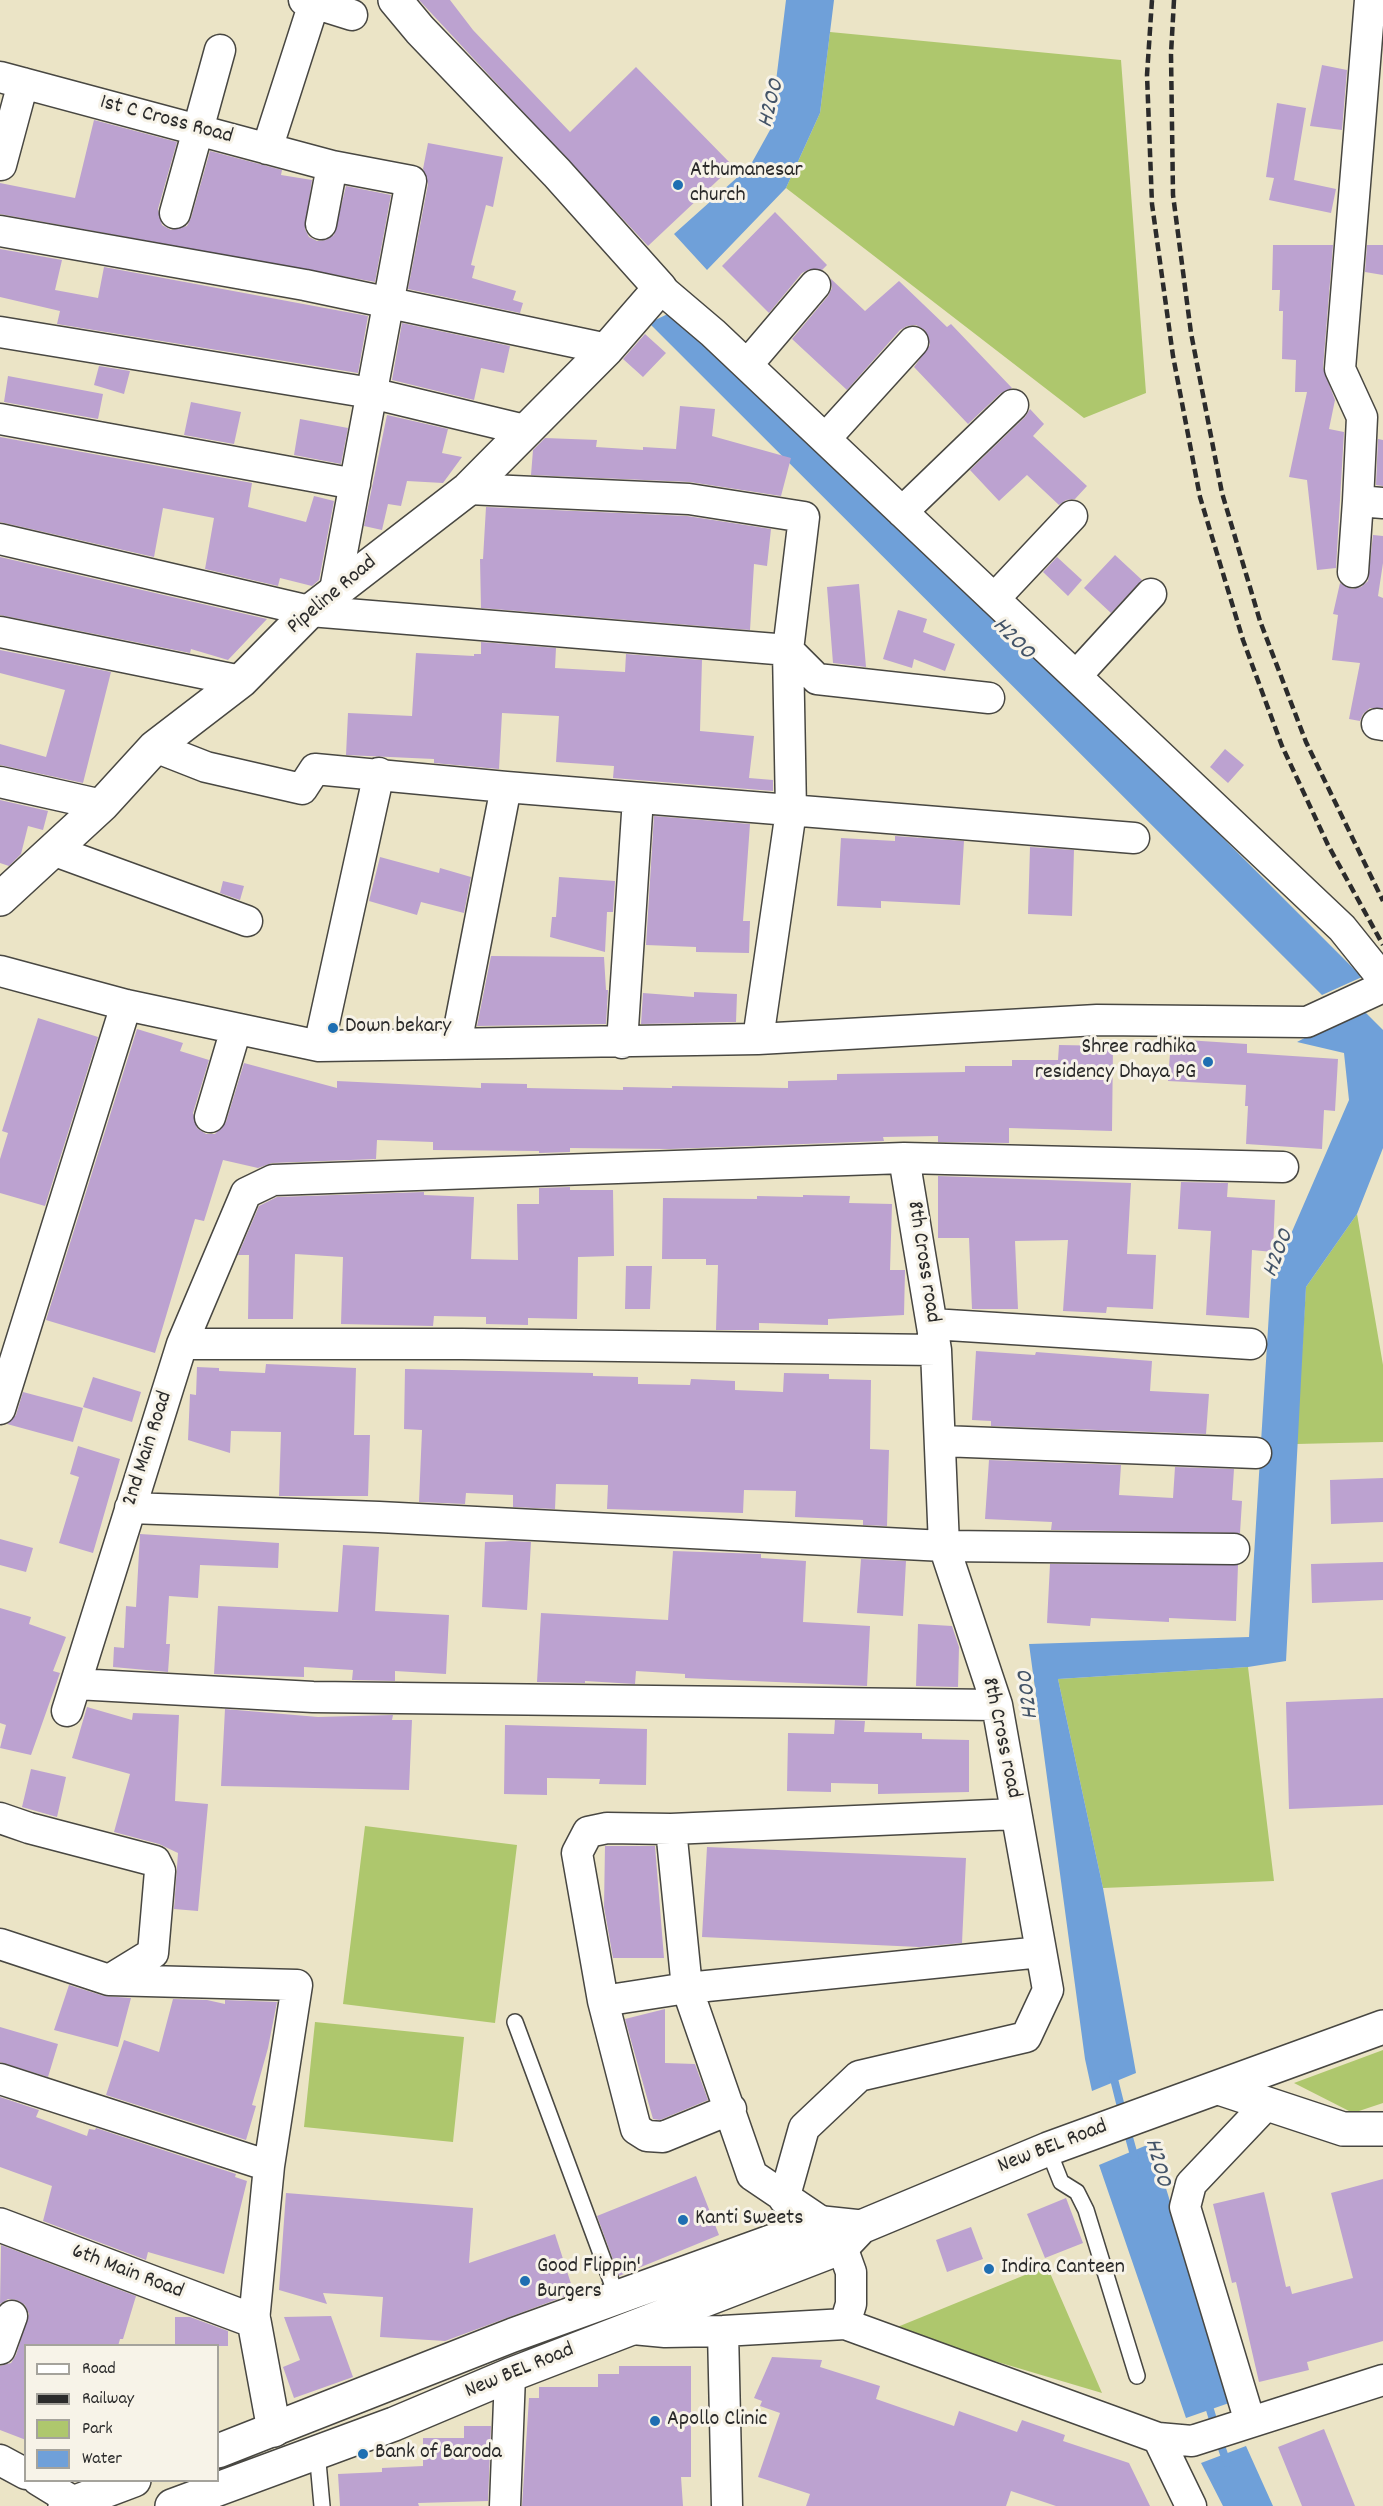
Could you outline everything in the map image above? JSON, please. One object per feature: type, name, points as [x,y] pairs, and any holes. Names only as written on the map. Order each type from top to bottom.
[{"type":"main road","points":[[395,0],[420,30],[557,173],[660,288]]},
{"type":"main road","name":"Pipeline Road","points":[[0,899],[102,805],[155,747],[241,681],[310,611],[468,489],[607,349],[660,288]]},
{"type":"main road","name":"New BEL Road","points":[[172,2506],[233,2489],[317,2451],[394,2424],[510,2375],[633,2329],[842,2232],[1048,2149],[1383,2027]]},
{"type":"main road","points":[[1219,2088],[1343,2129],[1383,2129]]},
{"type":"main road","name":"6th Main Road","points":[[0,2225],[254,2321]]},
{"type":"main road","name":"New BEL Road","points":[[219,2451],[617,2296],[842,2232]]},
{"type":"main road","points":[[254,2321],[274,2430]]},
{"type":"main road","points":[[69,2496],[130,2482]]},
{"type":"street","points":[[1353,572],[1371,502],[1362,417],[1340,369],[1370,0]]},
{"type":"street","points":[[267,149],[309,2],[352,15]]},
{"type":"street","points":[[175,213],[220,50]]},
{"type":"street","points":[[1,165],[12,80]]},
{"type":"street","name":"1st C Cross Road","points":[[12,80],[332,166],[411,181],[388,304]]},
{"type":"street","points":[[321,224],[332,166]]},
{"type":"street","points":[[0,231],[305,285],[607,349]]},
{"type":"street","points":[[747,365],[814,285]]},
{"type":"street","points":[[660,288],[713,333],[1342,928],[1383,979]]},
{"type":"street","points":[[335,590],[388,304]]},
{"type":"street","points":[[0,332],[371,393],[525,430]]},
{"type":"street","points":[[825,439],[913,342]]},
{"type":"street","points":[[902,512],[1013,405]]},
{"type":"street","points":[[0,418],[355,484]]},
{"type":"street","points":[[468,489],[689,500],[804,517],[788,650],[791,810],[758,1039]]},
{"type":"street","points":[[994,599],[1072,516]]},
{"type":"street","points":[[0,538],[310,611],[788,650],[817,679],[989,698]]},
{"type":"street","points":[[1076,676],[1150,594]]},
{"type":"street","points":[[0,633],[241,681]]},
{"type":"street","points":[[155,747],[206,767],[302,789],[315,769],[379,773],[506,787],[1134,838]]},
{"type":"street","points":[[319,1046],[379,773]]},
{"type":"street","points":[[0,782],[102,805]]},
{"type":"street","points":[[456,1044],[506,787]]},
{"type":"street","points":[[622,1043],[638,798]]},
{"type":"street","points":[[55,850],[247,921]]},
{"type":"street","points":[[0,971],[126,1005],[319,1046],[622,1043],[758,1039],[1097,1020],[1307,1022],[1383,987]]},
{"type":"street","points":[[0,1408],[126,1005]]},
{"type":"street","points":[[210,1118],[236,1029]]},
{"type":"street","points":[[904,1158],[1283,1167]]},
{"type":"street","name":"2nd Main Road","points":[[904,1158],[273,1180],[246,1193],[182,1344],[72,1698],[313,1697],[997,1705]]},
{"type":"street","name":"8th Cross road","points":[[784,2199],[804,2128],[859,2076],[1026,2037],[1047,1990],[997,1705],[944,1546],[941,1441],[934,1337],[904,1158]]},
{"type":"street","points":[[182,1344],[462,1344],[934,1337],[1251,1344]]},
{"type":"street","points":[[941,1441],[1256,1453]]},
{"type":"street","points":[[130,1508],[379,1517],[944,1546],[1234,1549]]},
{"type":"street","points":[[731,2109],[663,2137],[647,2136],[636,2129],[603,2001],[577,1854],[588,1832],[606,1828],[671,1829],[1016,1814]]},
{"type":"street","points":[[0,1818],[155,1861],[160,1871],[153,1953],[109,1980]]},
{"type":"street","points":[[671,1829],[687,1988],[731,2109],[752,2175],[784,2199],[842,2232],[851,2272],[851,2304],[845,2324]]},
{"type":"street","points":[[0,1944],[109,1980],[297,1985],[268,2166],[254,2321]]},
{"type":"street","points":[[603,2001],[687,1988],[1041,1952]]},
{"type":"street","points":[[0,2079],[268,2166]]},
{"type":"street","points":[[1244,2424],[1185,2207],[1191,2184],[1266,2105]]},
{"type":"street","points":[[0,2349],[12,2316]]},
{"type":"street","points":[[633,2329],[665,2332],[723,2331],[845,2324],[1158,2438],[1192,2441],[1383,2380]]},
{"type":"street","points":[[723,2331],[727,2506]]},
{"type":"street","points":[[505,2506],[510,2375]]},
{"type":"street","points":[[1158,2438],[1191,2506]]},
{"type":"street","points":[[0,2460],[24,2473]]},
{"type":"street","points":[[40,2482],[69,2496]]},
{"type":"lane","points":[[515,2022],[617,2296]]},
{"type":"lane","points":[[1048,2149],[1061,2182],[1077,2192],[1086,2210],[1137,2376]]},
{"type":"lane","points":[[317,2451],[322,2506]]},
{"type":"green space","points":[[830,32],[1121,60],[1146,393],[1084,418],[786,188],[820,113]]},
{"type":"green space","points":[[1357,1214],[1383,1365],[1383,1442],[1296,1444],[1306,1287]]},
{"type":"green space","points":[[1248,1667],[1274,1881],[1103,1888],[1058,1679]]},
{"type":"green space","points":[[365,1826],[517,1845],[495,2023],[343,2004]]},
{"type":"green space","points":[[315,2022],[464,2037],[453,2142],[304,2127]]},
{"type":"green space","points":[[1383,2050],[1383,2103],[1353,2113],[1294,2083]]},
{"type":"green space","points":[[1047,2266],[1102,2393],[890,2330]]},
{"type":"water","points":[[786,0],[834,0],[820,113],[786,188],[707,270],[674,234],[750,166],[770,130]]},
{"type":"water","points":[[674,311],[1121,736],[1362,977],[1322,995],[649,323]]},
{"type":"water","points":[[1361,1008],[1383,1030],[1383,1148],[1357,1214],[1306,1287],[1286,1661],[1248,1667],[1058,1679],[1103,1888],[1136,2073],[1092,2091],[1085,2059],[1029,1644],[1249,1637],[1271,1280],[1349,1100],[1344,1053],[1297,1042]]},
{"type":"water","points":[[1152,2143],[1232,2402],[1186,2418],[1099,2165]]},
{"type":"water","points":[[1246,2446],[1273,2506],[1223,2506],[1201,2463]]},
{"type":"building","points":[[419,0],[450,0],[473,30],[570,132],[636,67],[733,166],[648,246]]},
{"type":"building","points":[[1322,65],[1347,70],[1342,130],[1310,126]]},
{"type":"building","points":[[1277,103],[1306,108],[1294,180],[1336,189],[1331,213],[1269,200],[1274,178],[1266,177]]},
{"type":"building","points":[[94,120],[177,142],[158,209],[162,225],[171,230],[187,226],[191,218],[210,151],[282,170],[281,175],[312,180],[305,229],[309,237],[317,241],[326,240],[334,235],[346,186],[391,195],[375,282],[0,214],[0,183],[75,198]]},
{"type":"building","points":[[428,143],[503,157],[493,207],[486,205],[471,265],[475,266],[472,278],[516,291],[513,300],[523,303],[520,313],[408,289],[428,184],[423,169]]},
{"type":"building","points":[[775,212],[827,265],[822,270],[810,269],[802,273],[769,313],[722,266]]},
{"type":"building","points":[[1273,245],[1333,245],[1323,368],[1335,400],[1329,429],[1344,432],[1336,568],[1317,570],[1307,480],[1289,477],[1307,392],[1295,392],[1296,360],[1282,359],[1283,311],[1279,311],[1280,290],[1272,290]]},
{"type":"building","points":[[1367,245],[1383,245],[1383,275],[1365,272]]},
{"type":"building","points":[[0,249],[62,260],[55,290],[98,298],[104,267],[368,316],[358,373],[57,324],[60,311],[0,297]]},
{"type":"building","points":[[830,278],[865,311],[899,281],[947,327],[951,324],[1012,388],[1001,393],[968,424],[914,367],[930,345],[925,330],[916,325],[900,330],[847,390],[792,339],[828,296],[832,288]]},
{"type":"building","points":[[402,323],[510,346],[504,373],[481,368],[474,400],[392,380]]},
{"type":"building","points":[[645,334],[666,353],[643,377],[623,359]]},
{"type":"building","points":[[99,366],[130,371],[124,394],[94,385]]},
{"type":"building","points":[[8,376],[103,394],[98,419],[4,402]]},
{"type":"building","points":[[191,402],[241,412],[234,444],[184,435]]},
{"type":"building","points":[[680,406],[715,409],[712,436],[791,458],[781,496],[690,482],[531,475],[533,450],[545,438],[597,440],[596,447],[643,450],[643,447],[676,449]]},
{"type":"building","points":[[1030,409],[1044,424],[1033,436],[1087,486],[1075,499],[1066,500],[1059,505],[1027,475],[999,501],[970,470],[1025,417]]},
{"type":"building","points":[[387,415],[448,429],[442,453],[462,457],[443,483],[407,481],[401,506],[388,504],[382,530],[364,526]]},
{"type":"building","points":[[300,419],[348,428],[341,464],[294,455]]},
{"type":"building","points":[[0,437],[252,483],[248,507],[306,522],[314,496],[334,501],[319,580],[312,586],[280,578],[278,586],[205,569],[214,518],[163,508],[154,557],[0,522]]},
{"type":"building","points":[[1378,439],[1383,440],[1383,486],[1376,485]]},
{"type":"building","points":[[486,507],[687,516],[771,529],[767,566],[754,564],[750,630],[481,608],[480,559],[483,559]]},
{"type":"building","points":[[1373,535],[1383,536],[1383,563],[1378,596],[1383,598],[1383,708],[1370,708],[1363,714],[1360,721],[1349,719],[1360,663],[1332,660],[1338,615],[1333,614],[1340,583],[1352,589],[1361,587],[1368,581]]},
{"type":"building","points":[[1115,555],[1142,580],[1111,613],[1084,588]]},
{"type":"building","points":[[0,557],[267,619],[228,660],[191,649],[190,653],[0,615]]},
{"type":"building","points":[[1057,557],[1082,580],[1068,596],[1043,572]]},
{"type":"building","points":[[859,584],[866,667],[833,663],[827,587]]},
{"type":"building","points":[[898,610],[927,619],[923,632],[955,644],[945,671],[914,659],[912,668],[883,659]]},
{"type":"building","points":[[481,642],[556,648],[555,668],[625,672],[626,654],[702,660],[700,731],[754,736],[749,778],[773,780],[773,791],[613,778],[614,766],[556,762],[559,716],[502,713],[499,769],[434,763],[434,759],[346,755],[348,713],[412,716],[416,653],[474,656],[474,654],[481,654]]},
{"type":"building","points":[[0,650],[111,672],[83,783],[0,765],[0,744],[46,757],[65,690],[0,673]]},
{"type":"building","points":[[1225,749],[1244,765],[1228,783],[1210,767]]},
{"type":"building","points":[[0,800],[48,811],[43,830],[28,826],[21,854],[9,866],[0,863]]},
{"type":"building","points":[[654,816],[750,824],[743,921],[750,921],[749,953],[696,952],[696,947],[646,945]]},
{"type":"building","points":[[895,836],[964,841],[960,905],[881,901],[881,908],[837,906],[841,838],[895,841]]},
{"type":"building","points":[[1030,847],[1074,850],[1072,916],[1028,914]]},
{"type":"building","points":[[380,857],[439,873],[440,868],[471,877],[464,913],[421,902],[417,915],[369,901]]},
{"type":"building","points":[[559,877],[615,881],[613,912],[607,912],[605,952],[550,937],[552,917],[556,917]]},
{"type":"building","points":[[223,881],[244,886],[240,900],[220,893]]},
{"type":"building","points":[[491,956],[604,957],[606,990],[608,990],[606,1024],[477,1026]]},
{"type":"building","points":[[694,992],[737,994],[736,1022],[641,1024],[643,993],[694,997]]},
{"type":"building","points":[[38,1018],[98,1037],[45,1206],[0,1193],[0,1159],[8,1133],[2,1131]]},
{"type":"building","points":[[137,1029],[183,1043],[180,1051],[209,1060],[193,1113],[197,1128],[206,1134],[215,1134],[226,1122],[244,1063],[337,1088],[337,1081],[481,1088],[481,1083],[527,1084],[527,1088],[623,1090],[623,1087],[672,1088],[672,1086],[788,1088],[788,1081],[837,1080],[837,1074],[965,1072],[965,1066],[1012,1066],[1012,1060],[1058,1060],[1059,1045],[1113,1046],[1112,1131],[1009,1128],[1009,1143],[938,1142],[938,1136],[883,1137],[884,1141],[670,1149],[570,1148],[570,1152],[539,1153],[539,1151],[433,1150],[433,1142],[377,1140],[376,1159],[272,1163],[258,1168],[223,1160],[204,1221],[195,1219],[155,1353],[46,1320]]},
{"type":"building","points":[[1171,1039],[1247,1044],[1247,1053],[1338,1059],[1335,1111],[1324,1110],[1322,1149],[1246,1144],[1248,1106],[1245,1106],[1246,1085],[1168,1081]]},
{"type":"building","points":[[938,1176],[1131,1183],[1127,1254],[1156,1255],[1153,1309],[1107,1307],[1106,1313],[1063,1311],[1068,1240],[1015,1241],[1018,1309],[972,1309],[969,1238],[938,1238]]},
{"type":"building","points":[[1181,1182],[1228,1183],[1227,1197],[1275,1200],[1273,1252],[1252,1250],[1249,1318],[1206,1315],[1211,1231],[1178,1229]]},
{"type":"building","points":[[570,1187],[570,1190],[613,1190],[614,1256],[578,1257],[577,1319],[528,1318],[528,1325],[486,1324],[486,1317],[434,1316],[433,1326],[341,1324],[343,1257],[295,1254],[293,1319],[248,1319],[249,1255],[238,1255],[259,1206],[277,1197],[424,1192],[424,1195],[474,1197],[471,1259],[518,1260],[517,1204],[539,1204],[539,1188]]},
{"type":"building","points":[[803,1195],[850,1196],[849,1203],[892,1204],[890,1270],[905,1270],[904,1315],[828,1319],[828,1325],[759,1323],[759,1330],[716,1330],[718,1265],[706,1265],[706,1259],[662,1259],[663,1198],[757,1199],[757,1196],[803,1197]]},
{"type":"building","points":[[626,1266],[652,1266],[650,1309],[625,1309]]},
{"type":"building","points":[[976,1351],[1035,1355],[1036,1352],[1152,1361],[1150,1391],[1209,1394],[1206,1434],[991,1426],[991,1421],[972,1420]]},
{"type":"building","points":[[266,1364],[356,1368],[354,1435],[370,1435],[368,1496],[279,1496],[281,1432],[231,1431],[230,1453],[188,1440],[190,1394],[196,1395],[197,1367],[219,1368],[219,1371],[265,1373]]},
{"type":"building","points":[[405,1369],[593,1373],[593,1376],[638,1377],[638,1384],[690,1385],[691,1379],[735,1381],[735,1390],[783,1392],[784,1373],[829,1374],[829,1379],[871,1380],[870,1449],[889,1450],[887,1526],[863,1525],[863,1520],[795,1517],[796,1491],[744,1490],[743,1513],[607,1509],[608,1485],[556,1484],[555,1509],[513,1507],[513,1495],[466,1493],[465,1504],[419,1502],[422,1430],[404,1429]]},
{"type":"building","points":[[93,1377],[141,1392],[132,1422],[83,1407]]},
{"type":"building","points":[[23,1392],[83,1408],[73,1442],[7,1424],[16,1415]]},
{"type":"building","points":[[78,1446],[120,1459],[93,1553],[59,1543],[79,1477],[70,1474]]},
{"type":"building","points":[[989,1460],[1121,1465],[1119,1495],[1173,1498],[1175,1467],[1234,1469],[1232,1500],[1242,1501],[1240,1533],[1051,1530],[1052,1522],[985,1519]]},
{"type":"building","points":[[1383,1478],[1383,1522],[1331,1524],[1330,1480]]},
{"type":"building","points":[[140,1534],[279,1543],[278,1568],[200,1565],[198,1598],[169,1596],[166,1644],[170,1644],[168,1672],[113,1667],[114,1647],[124,1648],[126,1606],[136,1607]]},
{"type":"building","points":[[0,1539],[33,1548],[26,1572],[0,1565]]},
{"type":"building","points":[[485,1542],[531,1542],[527,1610],[482,1607]]},
{"type":"building","points":[[343,1545],[379,1547],[375,1611],[449,1615],[446,1674],[395,1671],[395,1681],[352,1680],[353,1670],[304,1667],[304,1677],[214,1674],[218,1606],[338,1612]]},
{"type":"building","points":[[673,1551],[761,1554],[761,1558],[806,1561],[803,1622],[870,1626],[867,1686],[685,1678],[685,1674],[636,1671],[635,1684],[585,1681],[585,1683],[537,1682],[541,1613],[668,1620]]},
{"type":"building","points":[[861,1559],[906,1561],[903,1616],[857,1613]]},
{"type":"building","points":[[1383,1562],[1383,1600],[1312,1603],[1311,1564]]},
{"type":"building","points":[[1050,1564],[1238,1565],[1236,1621],[1169,1618],[1169,1622],[1091,1618],[1090,1626],[1047,1623]]},
{"type":"building","points":[[0,1608],[31,1617],[29,1624],[66,1637],[53,1671],[60,1673],[31,1755],[0,1748],[6,1725],[0,1723]]},
{"type":"building","points":[[918,1624],[952,1626],[959,1647],[958,1687],[916,1686]]},
{"type":"building","points":[[1383,1698],[1383,1805],[1289,1809],[1286,1702]]},
{"type":"building","points":[[87,1707],[132,1720],[133,1713],[179,1715],[175,1801],[208,1804],[198,1911],[174,1909],[178,1853],[159,1844],[114,1832],[130,1774],[72,1758]]},
{"type":"building","points":[[225,1709],[318,1717],[393,1715],[392,1720],[412,1720],[409,1790],[221,1786]]},
{"type":"building","points":[[835,1720],[865,1721],[864,1732],[922,1733],[922,1739],[969,1740],[969,1792],[878,1794],[878,1784],[831,1783],[831,1792],[787,1791],[788,1733],[834,1734]]},
{"type":"building","points":[[505,1725],[647,1729],[646,1785],[599,1784],[600,1779],[547,1778],[547,1795],[504,1794]]},
{"type":"building","points":[[31,1769],[66,1777],[57,1817],[22,1807]]},
{"type":"building","points":[[605,1846],[655,1846],[664,1958],[613,1958],[604,1907]]},
{"type":"building","points":[[707,1847],[966,1858],[962,1943],[919,1947],[702,1937]]},
{"type":"building","points":[[69,1985],[104,1996],[131,1998],[118,2047],[54,2030]]},
{"type":"building","points":[[173,1999],[207,2000],[225,2004],[225,2000],[277,2002],[268,2048],[252,2105],[256,2106],[246,2140],[106,2095],[124,2040],[159,2052]]},
{"type":"building","points":[[665,2009],[665,2063],[695,2064],[708,2100],[660,2120],[653,2119],[625,2019]]},
{"type":"building","points":[[0,2027],[58,2044],[48,2077],[0,2062]]},
{"type":"building","points":[[0,2097],[39,2110],[36,2117],[87,2136],[89,2129],[95,2130],[96,2128],[236,2174],[235,2177],[247,2181],[224,2274],[148,2252],[146,2260],[43,2221],[52,2186],[0,2167]]},
{"type":"building","points":[[696,2176],[719,2235],[619,2276],[597,2216]]},
{"type":"building","points":[[1383,2179],[1383,2341],[1307,2362],[1309,2370],[1259,2382],[1236,2282],[1232,2283],[1213,2204],[1264,2192],[1286,2287],[1290,2286],[1292,2294],[1353,2278],[1331,2193]]},
{"type":"building","points":[[286,2193],[473,2208],[469,2263],[555,2234],[574,2293],[445,2341],[380,2337],[383,2297],[323,2293],[327,2304],[279,2290]]},
{"type":"building","points":[[1066,2198],[1083,2243],[1045,2258],[1027,2214]]},
{"type":"building","points":[[971,2227],[983,2259],[947,2272],[936,2240]]},
{"type":"building","points":[[1,2245],[136,2296],[123,2339],[120,2339],[119,2344],[24,2344],[24,2439],[0,2430],[0,2366],[11,2363],[16,2355],[29,2314],[25,2305],[17,2300],[8,2299],[0,2304]]},
{"type":"building","points":[[331,2316],[353,2377],[294,2398],[283,2367],[300,2360],[284,2317]]},
{"type":"building","points":[[175,2317],[190,2317],[228,2331],[228,2346],[175,2344]]},
{"type":"building","points":[[772,2357],[822,2360],[820,2367],[880,2386],[876,2399],[954,2426],[959,2411],[1017,2432],[1022,2420],[1065,2435],[1063,2441],[1129,2463],[1150,2506],[1056,2506],[1011,2491],[1006,2506],[806,2506],[810,2494],[758,2477],[780,2413],[760,2406],[762,2401],[754,2398]]},
{"type":"building","points":[[619,2366],[691,2366],[691,2477],[681,2477],[683,2506],[522,2506],[529,2398],[539,2398],[539,2387],[598,2387],[598,2374],[619,2374]]},
{"type":"building","points":[[464,2426],[491,2426],[488,2501],[418,2503],[419,2506],[340,2506],[338,2474],[382,2472],[382,2468],[423,2466],[423,2438],[464,2438]]},
{"type":"building","points":[[1324,2429],[1355,2506],[1302,2506],[1278,2447]]},
{"type":"waterway","name":"H200","points":[[1113,2075],[1123,2115]]},
{"type":"waterway","name":"H200","points":[[1127,2130],[1135,2159]]},
{"type":"waterway","name":"H200","points":[[1207,2400],[1215,2426]]},
{"type":"waterway","name":"H200","points":[[1218,2437],[1227,2463]]},
{"type":"railway","points":[[1152,0],[1147,75],[1152,204],[1173,356],[1200,497],[1243,640],[1282,746],[1328,845],[1383,945]]},
{"type":"railway","points":[[1174,0],[1171,54],[1173,195],[1191,333],[1222,493],[1260,621],[1306,742],[1383,901]]},
{"type":"place","name":"Athumanesar church","points":[[678,185]]},
{"type":"place","name":"Down bekary","points":[[333,1028]]},
{"type":"place","name":"Shree radhika residency Dhaya PG","points":[[1208,1062]]},
{"type":"place","name":"Kanti Sweets","points":[[683,2220]]},
{"type":"place","name":"Indira Canteen","points":[[989,2269]]},
{"type":"place","name":"Good Flippin' Burgers","points":[[525,2281]]},
{"type":"place","name":"Apollo Clinic","points":[[655,2421]]},
{"type":"place","name":"Bank of Baroda","points":[[363,2454]]}]
